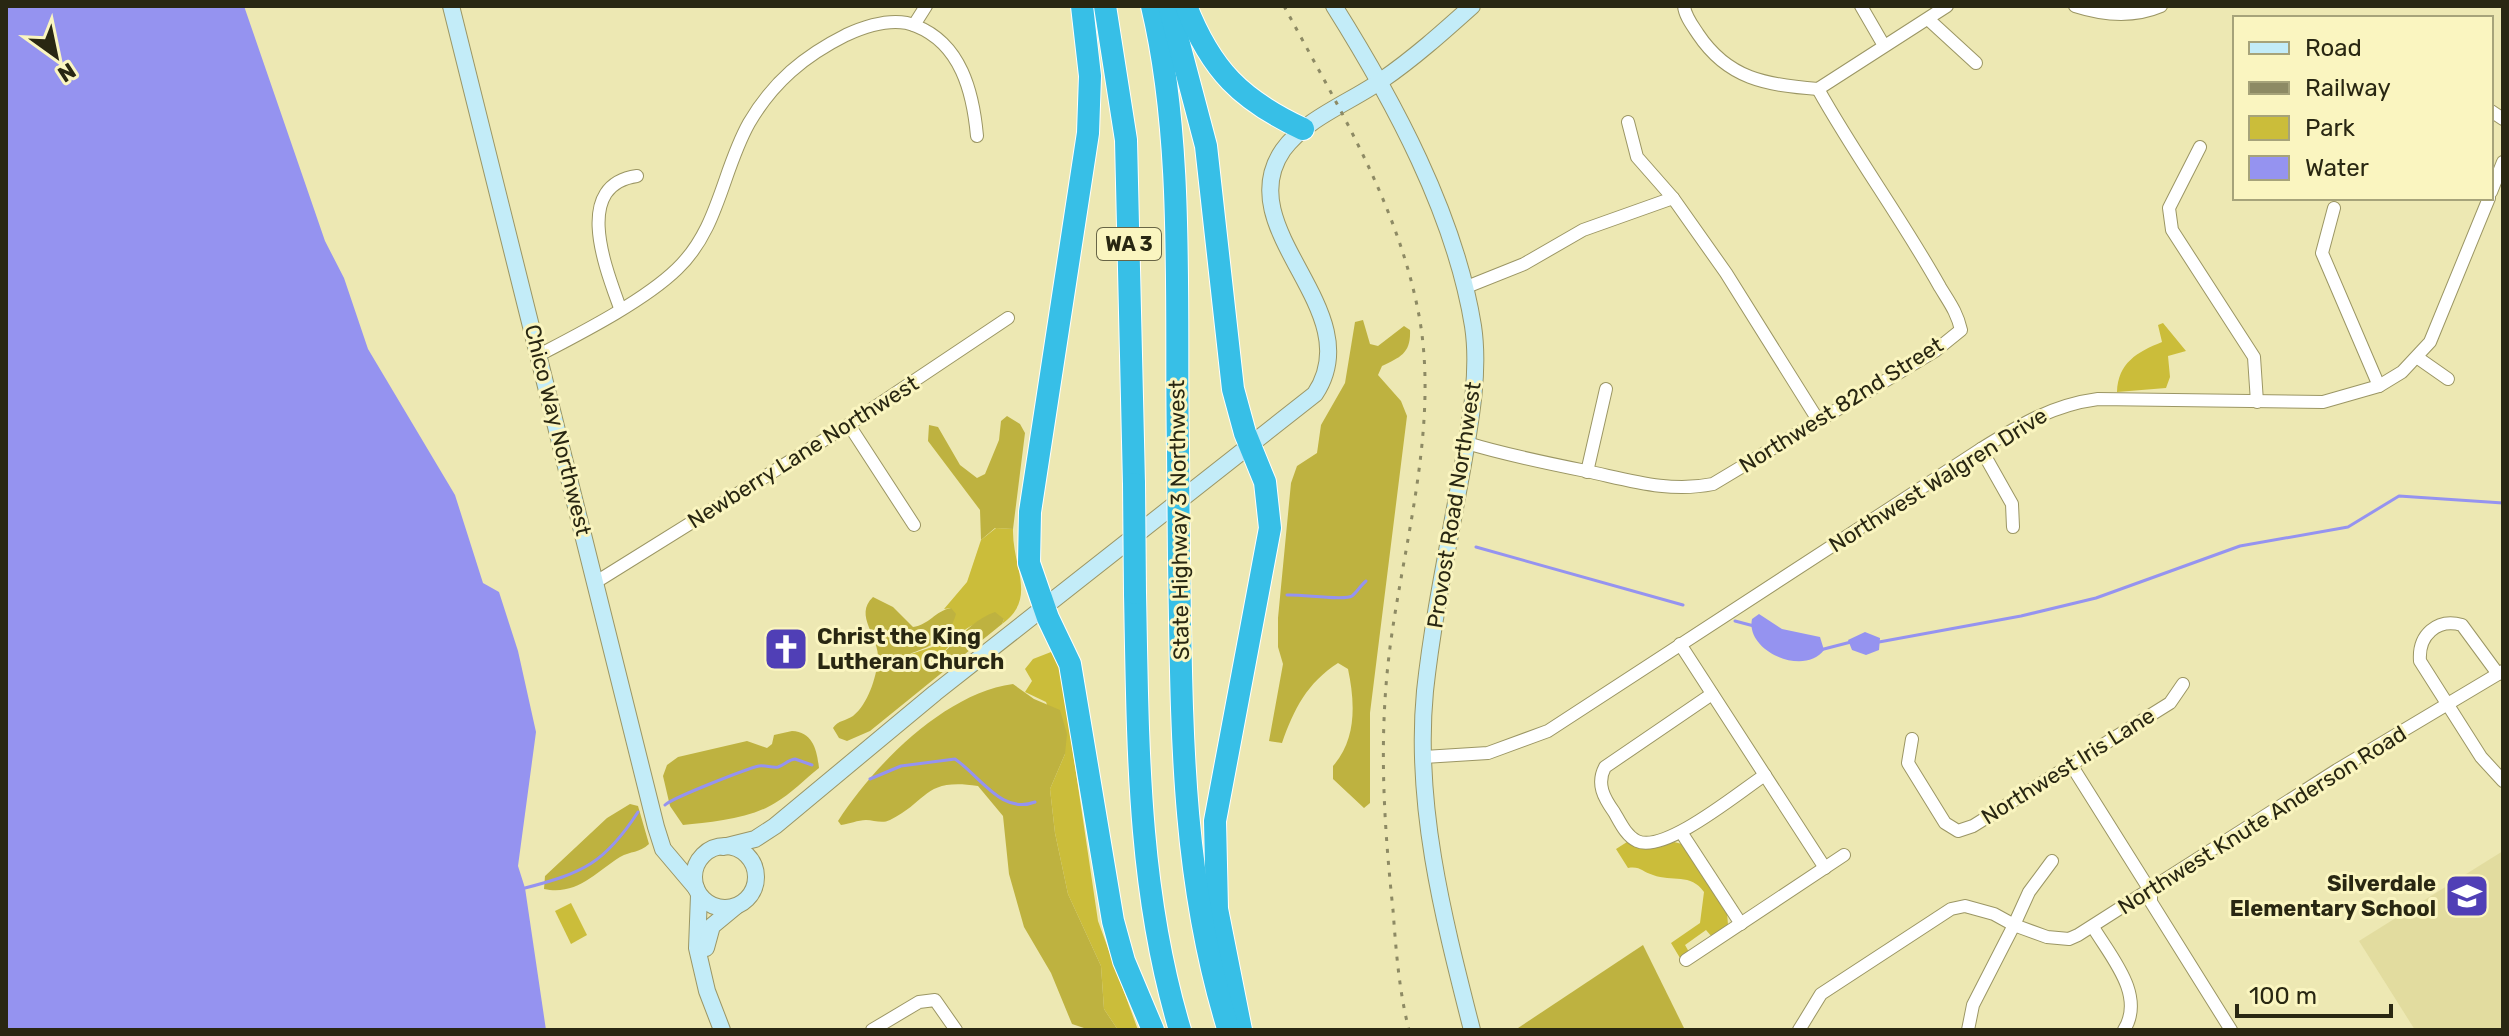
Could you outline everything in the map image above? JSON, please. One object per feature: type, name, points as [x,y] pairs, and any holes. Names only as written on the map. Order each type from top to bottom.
[{"type":"highway","points":[[1082,6],[1090,76],[1088,133],[1027,538],[1029,563],[1045,609],[1070,664],[1113,921],[1124,961],[1153,1030]]},
{"type":"highway","name":"State Highway 3 Northwest","points":[[1105,6],[1126,140],[1142,837],[1152,916],[1180,1030]]},
{"type":"highway","name":"State Highway 3 Northwest","points":[[1152,6],[1161,48],[1171,148],[1179,561],[1189,849],[1208,955],[1229,1030]]},
{"type":"highway","points":[[1169,6],[1203,130],[1233,389],[1265,482],[1270,528],[1219,796],[1214,866],[1217,909],[1241,1030]]},
{"type":"highway","points":[[1186,6],[1210,59],[1228,81],[1277,117],[1303,129]]},
{"type":"main road","name":"Chico Way Northwest","points":[[451,6],[656,827],[667,854],[698,892]]},
{"type":"main road","name":"Provost Road Northwest","points":[[1334,6],[1381,81],[1446,226],[1473,327],[1475,372],[1467,443],[1427,674],[1424,757],[1427,824],[1447,932],[1472,1030]]},
{"type":"main road","points":[[667,854],[688,859],[755,839],[775,826],[935,693],[1251,448],[1315,394],[1330,358],[1325,326],[1269,199],[1277,160],[1303,129],[1381,81],[1472,6]]},
{"type":"main road","points":[[701,969],[710,930],[721,915],[750,895],[756,876],[756,861],[775,826]]},
{"type":"main road","points":[[715,849],[744,854],[756,876]]},
{"type":"main road","points":[[715,849],[695,870],[698,892],[697,948],[722,1030]]},
{"type":"main road","points":[[698,892],[715,907],[735,907]]},
{"type":"street","points":[[914,25],[926,6]]},
{"type":"street","points":[[1684,6],[1709,50],[1738,75],[1789,87],[1818,89],[1883,44],[1947,6]]},
{"type":"street","points":[[1861,6],[1883,44]]},
{"type":"street","points":[[2075,6],[2119,14],[2144,13],[2161,6]]},
{"type":"street","points":[[1928,19],[1976,63]]},
{"type":"street","points":[[539,355],[620,308],[678,268],[713,218],[748,125],[775,86],[796,64],[857,30],[899,22],[914,25],[934,35],[950,52],[967,79],[977,136]]},
{"type":"street","name":"Northwest 82nd Street","points":[[1467,443],[1518,459],[1672,488],[1713,484],[1935,351],[1961,330],[1957,312],[1926,259],[1850,146],[1818,89]]},
{"type":"street","points":[[1628,122],[1637,157],[1673,198],[1726,273],[1818,420]]},
{"type":"street","points":[[2200,147],[2169,208],[2172,230],[2254,357],[2257,402]]},
{"type":"street","points":[[2493,187],[2503,162]]},
{"type":"street","points":[[620,308],[605,266],[598,229],[608,188],[618,179],[637,176]]},
{"type":"street","points":[[1464,288],[1524,264],[1583,230],[1673,198]]},
{"type":"street","name":"Northwest Walgren Drive","points":[[1424,757],[1488,753],[1533,739],[1981,449],[2031,418],[2066,403],[2161,399],[2323,402],[2379,386],[2418,358],[2430,342],[2488,200]]},
{"type":"street","points":[[2334,208],[2322,253],[2379,386]]},
{"type":"street","name":"Newberry Lane Northwest","points":[[596,582],[849,425],[1008,318]]},
{"type":"street","points":[[2418,358],[2448,379]]},
{"type":"street","points":[[1587,472],[1606,389]]},
{"type":"street","points":[[849,425],[914,525]]},
{"type":"street","points":[[1981,449],[2012,504],[2013,527]]},
{"type":"street","points":[[2500,672],[2462,625],[2446,622],[2435,627],[2420,643],[2420,661],[2481,757],[2503,781]]},
{"type":"street","points":[[1680,644],[1825,868]]},
{"type":"street","name":"Northwest Knute Anderson Road","points":[[1799,1030],[1821,994],[1951,909],[1965,906],[1994,914],[2014,925],[2058,939],[2069,939],[2093,927],[2337,770],[2500,672]]},
{"type":"street","name":"Northwest Iris Lane","points":[[1912,739],[1908,763],[1945,823],[1958,831],[1973,826],[2170,703],[2183,684]]},
{"type":"street","points":[[1712,694],[1613,759],[1602,772],[1604,797],[1634,840],[1654,844],[1681,832],[1765,775]]},
{"type":"street","points":[[2070,763],[2151,892],[2151,902],[2226,1028]]},
{"type":"street","points":[[1681,832],[1741,924]]},
{"type":"street","points":[[1686,960],[1844,855]]},
{"type":"street","points":[[1968,1030],[1973,1005],[2029,892],[2052,861]]},
{"type":"street","points":[[2093,927],[2130,993],[2131,1015],[2124,1030]]},
{"type":"street","points":[[872,1030],[919,1002],[935,1000],[956,1030]]},
{"type":"shaded area","points":[[1363,320],[1370,344],[1378,346],[1404,326],[1410,330],[1407,349],[1382,366],[1378,375],[1401,401],[1407,416],[1370,713],[1370,803],[1364,808],[1333,779],[1333,766],[1346,744],[1352,720],[1348,669],[1338,663],[1318,679],[1297,708],[1282,743],[1269,741],[1283,664],[1278,647],[1278,618],[1291,483],[1297,466],[1317,453],[1321,425],[1345,383],[1355,322]]},
{"type":"shaded area","points":[[1007,416],[1020,424],[1025,433],[1013,529],[995,528],[981,540],[980,510],[928,441],[929,425],[938,427],[960,465],[977,478],[985,474],[999,440],[1001,421]]},
{"type":"shaded area","points":[[873,597],[893,607],[913,627],[951,608],[956,614],[943,637],[902,659],[898,666],[908,672],[933,661],[983,618],[995,612],[1004,619],[1002,624],[870,731],[847,741],[839,738],[833,728],[853,716],[863,705],[877,667],[878,651],[866,619],[868,604]]},
{"type":"shaded area","points":[[1013,684],[1034,699],[1060,710],[1067,734],[1065,754],[1050,789],[1055,833],[1068,894],[1101,966],[1104,1009],[1118,1030],[1090,1030],[1072,1024],[1051,973],[1024,927],[1009,874],[1003,816],[978,786],[960,784],[937,788],[887,821],[863,820],[841,825],[838,821],[871,777],[914,735],[962,701],[987,690]]},
{"type":"shaded area","points":[[792,731],[809,738],[819,768],[766,808],[730,819],[683,825],[670,806],[663,776],[667,765],[678,757],[747,741],[767,748],[772,744],[774,735]]},
{"type":"shaded area","points":[[630,804],[638,806],[649,844],[620,857],[576,886],[544,889],[545,876],[607,818]]},
{"type":"shaded area","name":"Silverdale Elementary School","points":[[2503,851],[2503,1030],[2415,1030],[2359,941]]},
{"type":"shaded area","points":[[1643,945],[1685,1030],[1515,1030]]},
{"type":"green space","points":[[2163,323],[2186,351],[2168,356],[2170,377],[2166,388],[2117,392],[2121,373],[2130,360],[2162,342],[2158,325]]},
{"type":"green space","points":[[996,528],[1013,529],[1021,593],[1013,614],[1002,624],[1004,619],[973,625],[934,662],[914,671],[902,670],[898,665],[902,657],[932,647],[941,639],[951,608],[944,609],[967,582],[981,540]]},
{"type":"green space","points":[[1051,652],[1059,658],[1098,921],[1138,1030],[1118,1030],[1104,1009],[1101,966],[1068,894],[1055,833],[1050,789],[1065,754],[1046,702],[1025,692],[1032,681],[1025,669],[1033,659]]},
{"type":"green space","points":[[1627,842],[1649,849],[1674,842],[1682,844],[1727,912],[1728,925],[1712,937],[1706,930],[1685,945],[1689,952],[1680,958],[1671,943],[1700,923],[1704,892],[1687,880],[1660,877],[1628,868],[1616,849]]},
{"type":"green space","points":[[571,903],[587,935],[571,944],[555,911]]},
{"type":"water","points":[[6,6],[244,6],[325,241],[344,278],[368,349],[455,495],[483,583],[499,592],[518,651],[536,732],[518,866],[525,888],[546,1030],[6,1030]]},
{"type":"water","points":[[1759,614],[1782,629],[1820,637],[1824,650],[1815,658],[1803,661],[1778,657],[1757,641],[1752,631],[1752,619]]},
{"type":"water","points":[[1865,632],[1880,638],[1879,650],[1866,655],[1852,650],[1848,640]]},
{"type":"waterway","points":[[1879,642],[2021,616],[2096,598],[2240,546],[2348,527],[2399,496],[2503,503]]},
{"type":"waterway","points":[[1476,547],[1683,605]]},
{"type":"waterway","points":[[1287,595],[1347,597],[1352,596],[1366,581]]},
{"type":"waterway","points":[[1735,621],[1754,626]]},
{"type":"waterway","points":[[1820,650],[1851,642]]},
{"type":"waterway","points":[[665,805],[759,766],[778,767],[795,759],[812,765]]},
{"type":"waterway","points":[[870,779],[901,766],[955,759],[1002,799],[1023,805],[1035,802]]},
{"type":"waterway","points":[[525,888],[591,864],[615,843],[638,812]]},
{"type":"railway","points":[[1284,6],[1365,159],[1382,198],[1411,279],[1420,321],[1424,360],[1423,438],[1392,633],[1384,737],[1385,806],[1398,970],[1409,1030]]},
{"type":"place","name":"Christ the King Lutheran Church","points":[[786,649]]},
{"type":"place","name":"Silverdale Elementary School","points":[[2467,896]]}]
